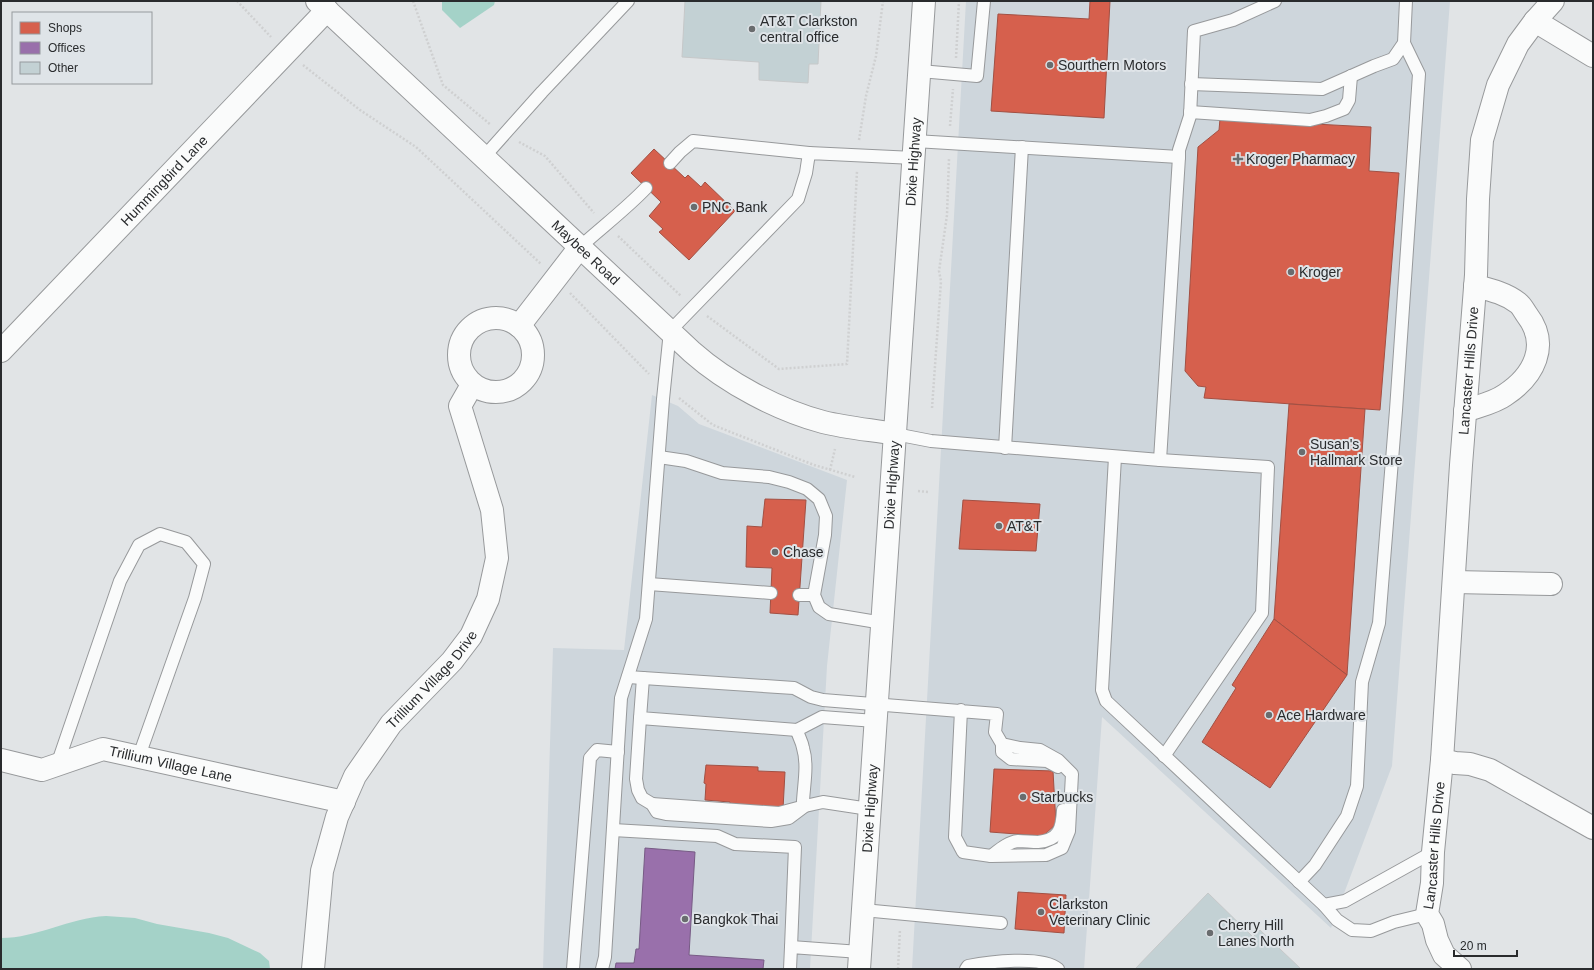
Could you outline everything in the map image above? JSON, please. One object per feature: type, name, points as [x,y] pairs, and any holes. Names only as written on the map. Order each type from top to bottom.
[{"type":"street","name":"Dixie Highway","points":[[859,960],[875,712],[883,623],[896,434],[924,1]]},
{"type":"street","name":"Lancaster Hills Drive","points":[[1460,969],[1444,955],[1428,914],[1442,760],[1465,411],[1475,286],[1482,140],[1498,85],[1518,44],[1534,21],[1553,1]]},
{"type":"street","name":"Hummingbird Lane","points":[[1,351],[286,52],[322,6]]},
{"type":"street","name":"Maybee Road","points":[[322,6],[670,331],[721,376],[783,409],[823,422],[896,434]]},
{"type":"street","points":[[1534,21],[1593,56]]},
{"type":"street","points":[[519,326],[580,247]]},
{"type":"street","points":[[1465,411],[1497,399],[1518,385],[1531,370],[1537,356],[1539,343],[1534,324],[1519,304],[1501,292],[1475,286]]},
{"type":"street","points":[[491,318],[506,319],[519,326],[528,337],[533,351],[532,366],[525,379],[514,388],[500,393],[485,392],[472,385],[463,374],[458,360],[459,345],[466,332],[477,323],[491,318]]},
{"type":"street","name":"Trillium Village Drive","points":[[313,969],[322,871],[337,817],[355,776],[391,724],[452,660],[471,636],[488,599],[497,558],[492,510],[460,406],[472,385]]},
{"type":"street","points":[[1454,582],[1551,584]]},
{"type":"street","name":"Trillium Village Lane","points":[[1,760],[42,770],[103,749],[344,802]]},
{"type":"street","name":"Lancaster Hills Drive","points":[[1442,760],[1470,764],[1490,770],[1593,828]]},
{"type":"lane","points":[[484,157],[542,92],[628,1]]},
{"type":"lane","points":[[920,70],[977,76],[984,1]]},
{"type":"lane","points":[[1160,460],[1179,157],[1190,112],[1194,31],[1233,20],[1275,1]]},
{"type":"lane","points":[[1299,882],[1315,865],[1347,816],[1357,786],[1362,682],[1379,623],[1396,410],[1419,74],[1404,43],[1406,1]]},
{"type":"lane","points":[[1191,84],[1322,89],[1394,59],[1404,43]]},
{"type":"lane","points":[[1190,112],[1310,120],[1344,109],[1349,100],[1351,76]]},
{"type":"lane","points":[[670,163],[693,141],[809,153],[858,155],[950,144],[1179,157]]},
{"type":"lane","points":[[1005,448],[1022,147]]},
{"type":"lane","points":[[602,969],[605,957],[621,698],[646,619],[664,386],[670,331],[798,199],[806,173],[809,153]]},
{"type":"lane","points":[[580,247],[646,188]]},
{"type":"lane","points":[[896,434],[931,442],[1116,457],[1268,467],[1262,613],[1164,756]]},
{"type":"lane","points":[[659,457],[686,461],[722,473],[769,477],[789,482],[807,489],[820,499],[826,516],[825,535],[814,595],[819,607],[829,614],[883,623]]},
{"type":"lane","points":[[1116,457],[1102,690],[1106,701],[1324,905],[1337,920],[1352,930],[1371,931],[1394,922],[1428,914]]},
{"type":"lane","points":[[57,765],[120,581],[139,545],[160,534],[186,542],[204,564],[195,598],[139,756]]},
{"type":"lane","points":[[649,584],[771,594]]},
{"type":"lane","points":[[799,595],[814,595]]},
{"type":"lane","points":[[628,677],[794,688],[811,697],[875,712]]},
{"type":"lane","points":[[643,678],[636,779],[638,790],[642,798],[652,804],[657,812],[666,814],[771,822],[789,818],[805,806],[823,802],[869,809]]},
{"type":"lane","points":[[640,718],[797,730],[822,717],[875,712],[961,710],[997,714],[995,732],[1002,744],[1040,750],[1058,760],[1072,774],[1069,831],[1062,848],[1046,855],[991,856],[963,852],[955,837],[961,710]]},
{"type":"lane","points":[[797,730],[803,747],[805,759],[803,801],[805,806]]},
{"type":"lane","points":[[573,969],[590,758],[597,750],[618,752]]},
{"type":"lane","points":[[613,830],[717,836],[735,844],[795,848],[790,969]]},
{"type":"lane","points":[[1324,905],[1344,901],[1433,852]]},
{"type":"lane","points":[[863,910],[1001,923]]},
{"type":"lane","points":[[791,947],[859,960]]},
{"type":"lane","points":[[966,969],[968,966],[984,963],[1025,961],[1042,962],[1058,969]]},
{"type":"path","points":[[237,1],[286,52],[360,110],[416,147],[556,279],[644,370],[713,425],[814,465],[855,477]]},
{"type":"path","points":[[848,364],[859,134],[866,96],[876,56],[884,1]]},
{"type":"path","points":[[932,408],[941,282],[938,271],[947,214],[950,124]]},
{"type":"path","points":[[830,470],[835,449]]},
{"type":"path","points":[[918,491],[928,492]]},
{"type":"path","points":[[898,969],[901,914]]},
{"type":"shaded area","points":[[442,1],[495,1],[494,5],[460,28],[442,10]]},
{"type":"shaded area","points":[[966,1],[1450,1],[1392,766],[1331,928],[1102,717],[1084,969],[912,969]]},
{"type":"shaded area","points":[[652,395],[678,406],[699,424],[847,480],[827,666],[810,969],[543,969],[553,648],[624,650]]},
{"type":"shaded area","points":[[106,916],[135,918],[157,924],[209,933],[228,938],[260,953],[269,961],[270,969],[1,969],[1,938],[27,935],[79,920]]},
{"type":"building: Shops","name":"Sourthern Motors","points":[[1090,1],[1110,1],[1104,118],[991,111],[998,14],[1089,19]]},
{"type":"building: Shops","name":"Kroger","points":[[1220,119],[1371,127],[1369,171],[1399,173],[1380,410],[1204,398],[1206,387],[1198,386],[1185,371],[1198,147],[1219,130]]},
{"type":"building: Shops","name":"PNC Bank","points":[[654,149],[685,178],[688,175],[701,187],[705,182],[735,211],[689,260],[659,232],[663,229],[649,216],[661,202],[631,173]]},
{"type":"building: Shops","points":[[1289,404],[1365,409],[1347,675],[1274,619]]},
{"type":"building: Shops","name":"Chase","points":[[765,499],[806,500],[798,615],[770,613],[772,568],[746,567],[747,526],[762,527]]},
{"type":"building: Shops","name":"AT&T","points":[[963,500],[1040,504],[1036,551],[959,549]]},
{"type":"building: Shops","name":"Ace Hardware","points":[[1274,619],[1347,675],[1270,788],[1202,742],[1236,688],[1232,685]]},
{"type":"building: Shops","points":[[706,765],[758,767],[758,771],[785,772],[783,809],[730,808],[730,802],[705,800],[706,784],[704,783]]},
{"type":"building: Shops","name":"Starbucks","points":[[994,769],[1053,771],[1056,824],[1043,836],[990,832]]},
{"type":"building: Shops","name":"Clarkston Veterinary Clinic","points":[[1018,892],[1066,895],[1064,933],[1015,929]]},
{"type":"building: Offices","points":[[645,848],[695,852],[689,955],[764,960],[763,969],[615,969],[616,963],[634,963],[636,949],[639,949]]},
{"type":"building: Other","name":"AT&T Clarkston central office","points":[[685,1],[821,1],[818,64],[809,64],[808,83],[759,80],[759,62],[682,57]]},
{"type":"building: Other","name":"Cherry Hill Lanes North","points":[[1208,893],[1253,937],[1260,930],[1301,969],[1135,969]]},
{"type":"place","name":"AT&T Clarkston central office","points":[[752,29]]},
{"type":"place","name":"Sourthern Motors","points":[[1050,65]]},
{"type":"place","name":"Kroger Pharmacy","points":[[1238,159]]},
{"type":"place","name":"PNC Bank","points":[[694,207]]},
{"type":"place","name":"Kroger","points":[[1291,272]]},
{"type":"place","name":"Susan's Hallmark Store","points":[[1302,452]]},
{"type":"place","name":"AT&T","points":[[999,526]]},
{"type":"place","name":"Chase","points":[[775,552]]},
{"type":"place","name":"Ace Hardware","points":[[1269,715]]},
{"type":"place","name":"Starbucks","points":[[1023,797]]},
{"type":"place","name":"Clarkston Veterinary Clinic","points":[[1041,912]]},
{"type":"place","name":"Bangkok Thai","points":[[685,919]]},
{"type":"place","name":"Cherry Hill Lanes North","points":[[1210,933]]}]
